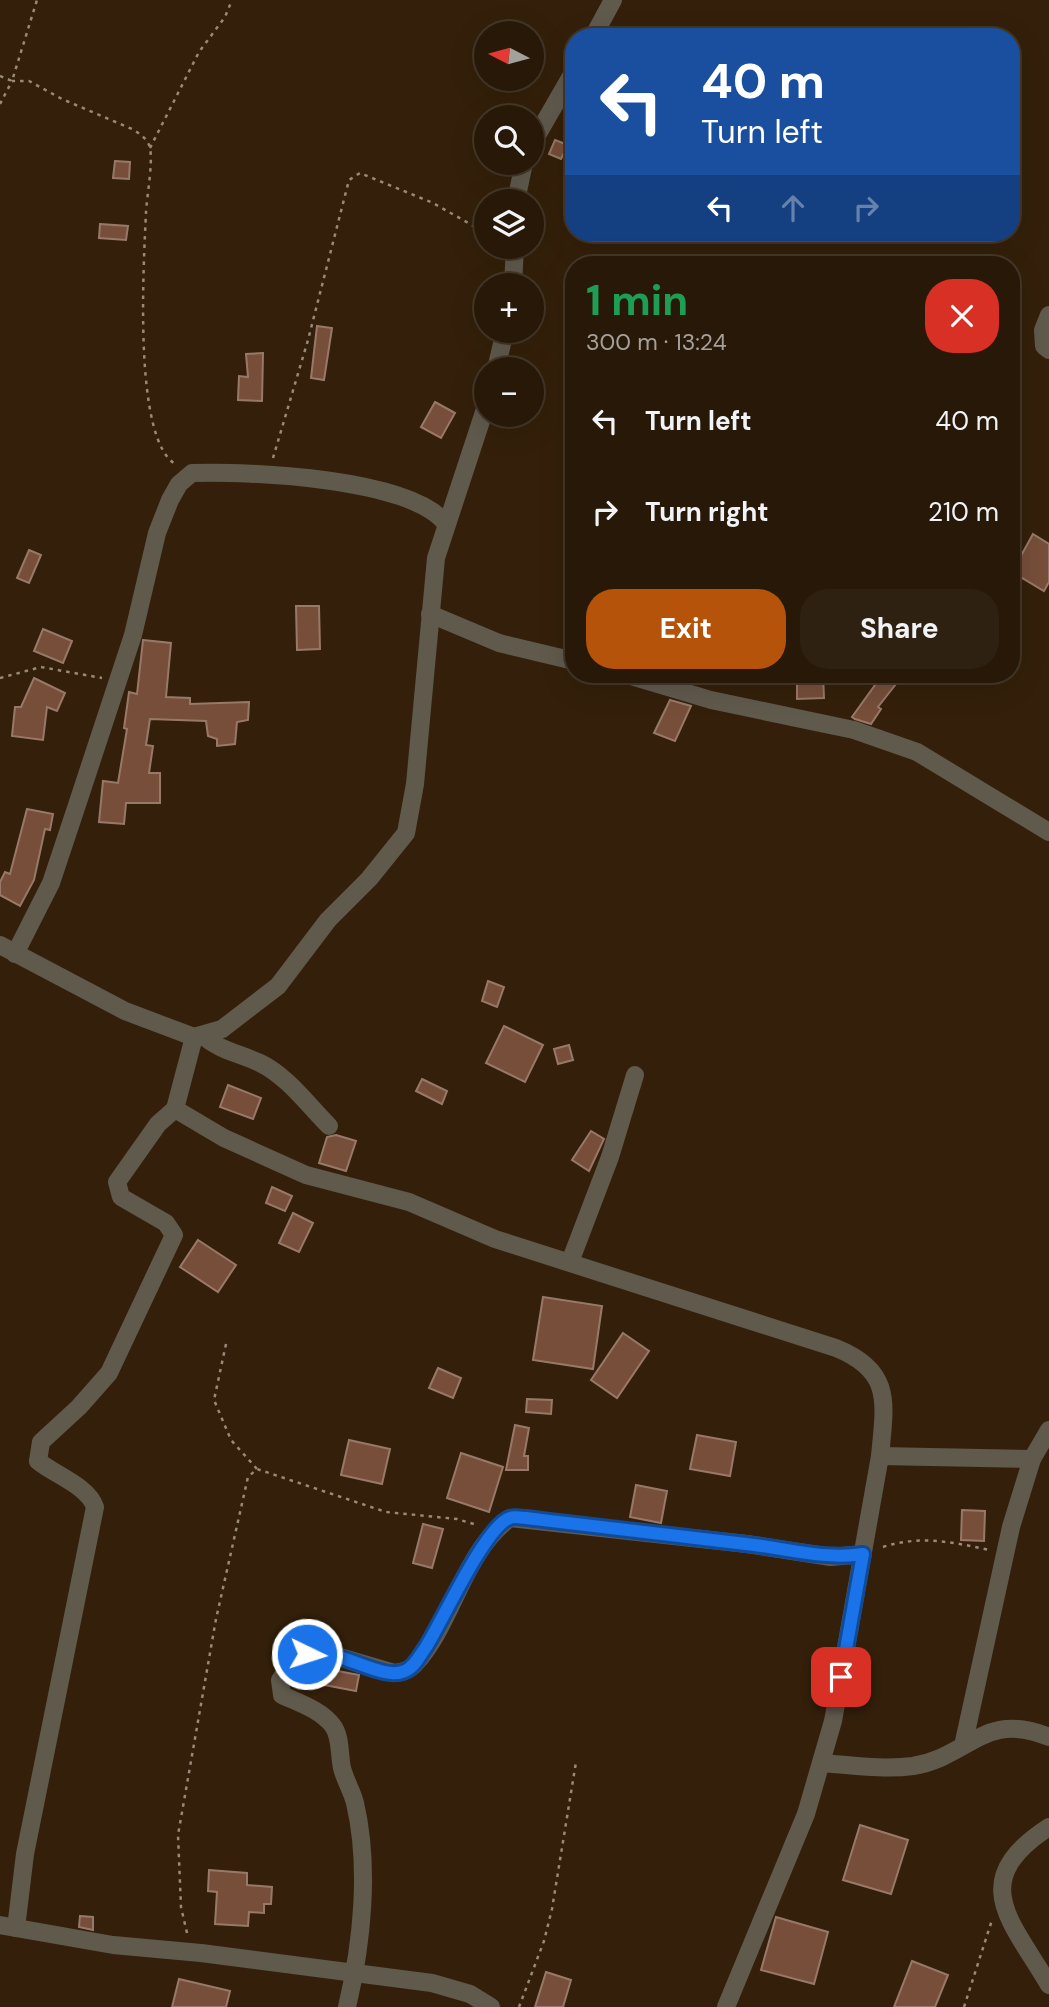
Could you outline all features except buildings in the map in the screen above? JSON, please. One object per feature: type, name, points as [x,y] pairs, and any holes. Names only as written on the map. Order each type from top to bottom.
[{"type":"street","points":[[598,28],[613,0]]},
{"type":"street","points":[[544,123],[565,87]]},
{"type":"street","points":[[1049,315],[1043,330],[1044,346],[1049,349]]},
{"type":"street","points":[[198,1036],[222,1030],[278,986],[328,920],[369,879],[406,833],[415,784],[436,558],[446,524],[458,500],[480,427]]},
{"type":"street","points":[[328,1126],[272,1071],[261,1064],[216,1048],[198,1036],[125,1011],[8,950],[51,883],[133,635],[157,533],[179,484],[192,473],[269,475],[384,490],[424,504],[439,514],[446,524]]},
{"type":"street","points":[[430,614],[499,643],[565,659]]},
{"type":"street","points":[[654,683],[711,700],[854,730],[917,752],[1049,832]]},
{"type":"street","points":[[198,1036],[175,1109],[158,1124],[117,1182],[121,1197],[166,1223],[174,1236],[109,1373],[79,1407],[41,1442],[38,1449],[38,1461],[92,1499],[94,1507],[8,1927],[113,1945],[201,1952],[432,1983],[470,1994],[491,2007]]},
{"type":"street","points":[[570,1262],[610,1157],[635,1075]]},
{"type":"street","points":[[175,1109],[224,1138],[306,1175],[408,1202],[458,1225],[854,1355],[872,1368],[882,1391],[884,1418],[880,1455],[833,1721],[806,1814],[726,2007]]},
{"type":"street","points":[[963,1746],[1005,1553],[1032,1459],[1049,1430]]},
{"type":"street","points":[[880,1455],[1032,1459]]},
{"type":"street","points":[[347,2007],[361,1942],[362,1890],[354,1802],[341,1764],[337,1734],[323,1716],[282,1695],[280,1680],[288,1668],[307,1654],[319,1651],[394,1673],[406,1671],[415,1664],[438,1628],[494,1530],[510,1518],[747,1544],[807,1554],[843,1557],[863,1554]]},
{"type":"street","points":[[821,1763],[912,1766],[934,1761],[988,1731],[1004,1728],[1028,1730],[1049,1737]]},
{"type":"street","points":[[1049,1827],[1022,1844],[1006,1867],[1002,1892],[1012,1925],[1049,1984]]},
{"type":"path","points":[[0,104],[12,81],[37,0]]},
{"type":"path","points":[[192,473],[170,462],[162,452],[150,419],[144,382],[146,214],[150,148],[199,52],[225,16],[232,0]]},
{"type":"path","points":[[0,76],[12,81],[29,81],[62,99],[132,129],[143,136],[150,148]]},
{"type":"path","points":[[269,475],[349,180],[360,173],[433,203],[474,226]]},
{"type":"path","points":[[0,678],[41,667],[116,681]]},
{"type":"path","points":[[226,1344],[214,1400],[231,1440],[257,1469],[386,1513],[457,1518],[494,1530]]},
{"type":"path","points":[[201,1952],[188,1936],[181,1907],[178,1835],[228,1557],[248,1477],[257,1469]]},
{"type":"path","points":[[863,1554],[912,1540],[946,1540],[1005,1553]]},
{"type":"path","points":[[519,2007],[544,1941],[552,1909],[576,1762]]},
{"type":"path","points":[[964,2007],[1002,1892]]},
{"type":"route","points":[[307,1654],[319,1651],[394,1673],[406,1671],[415,1664],[438,1628],[464,1578],[494,1530],[510,1518],[526,1518],[747,1544],[831,1557],[863,1554],[841,1677]]}]
